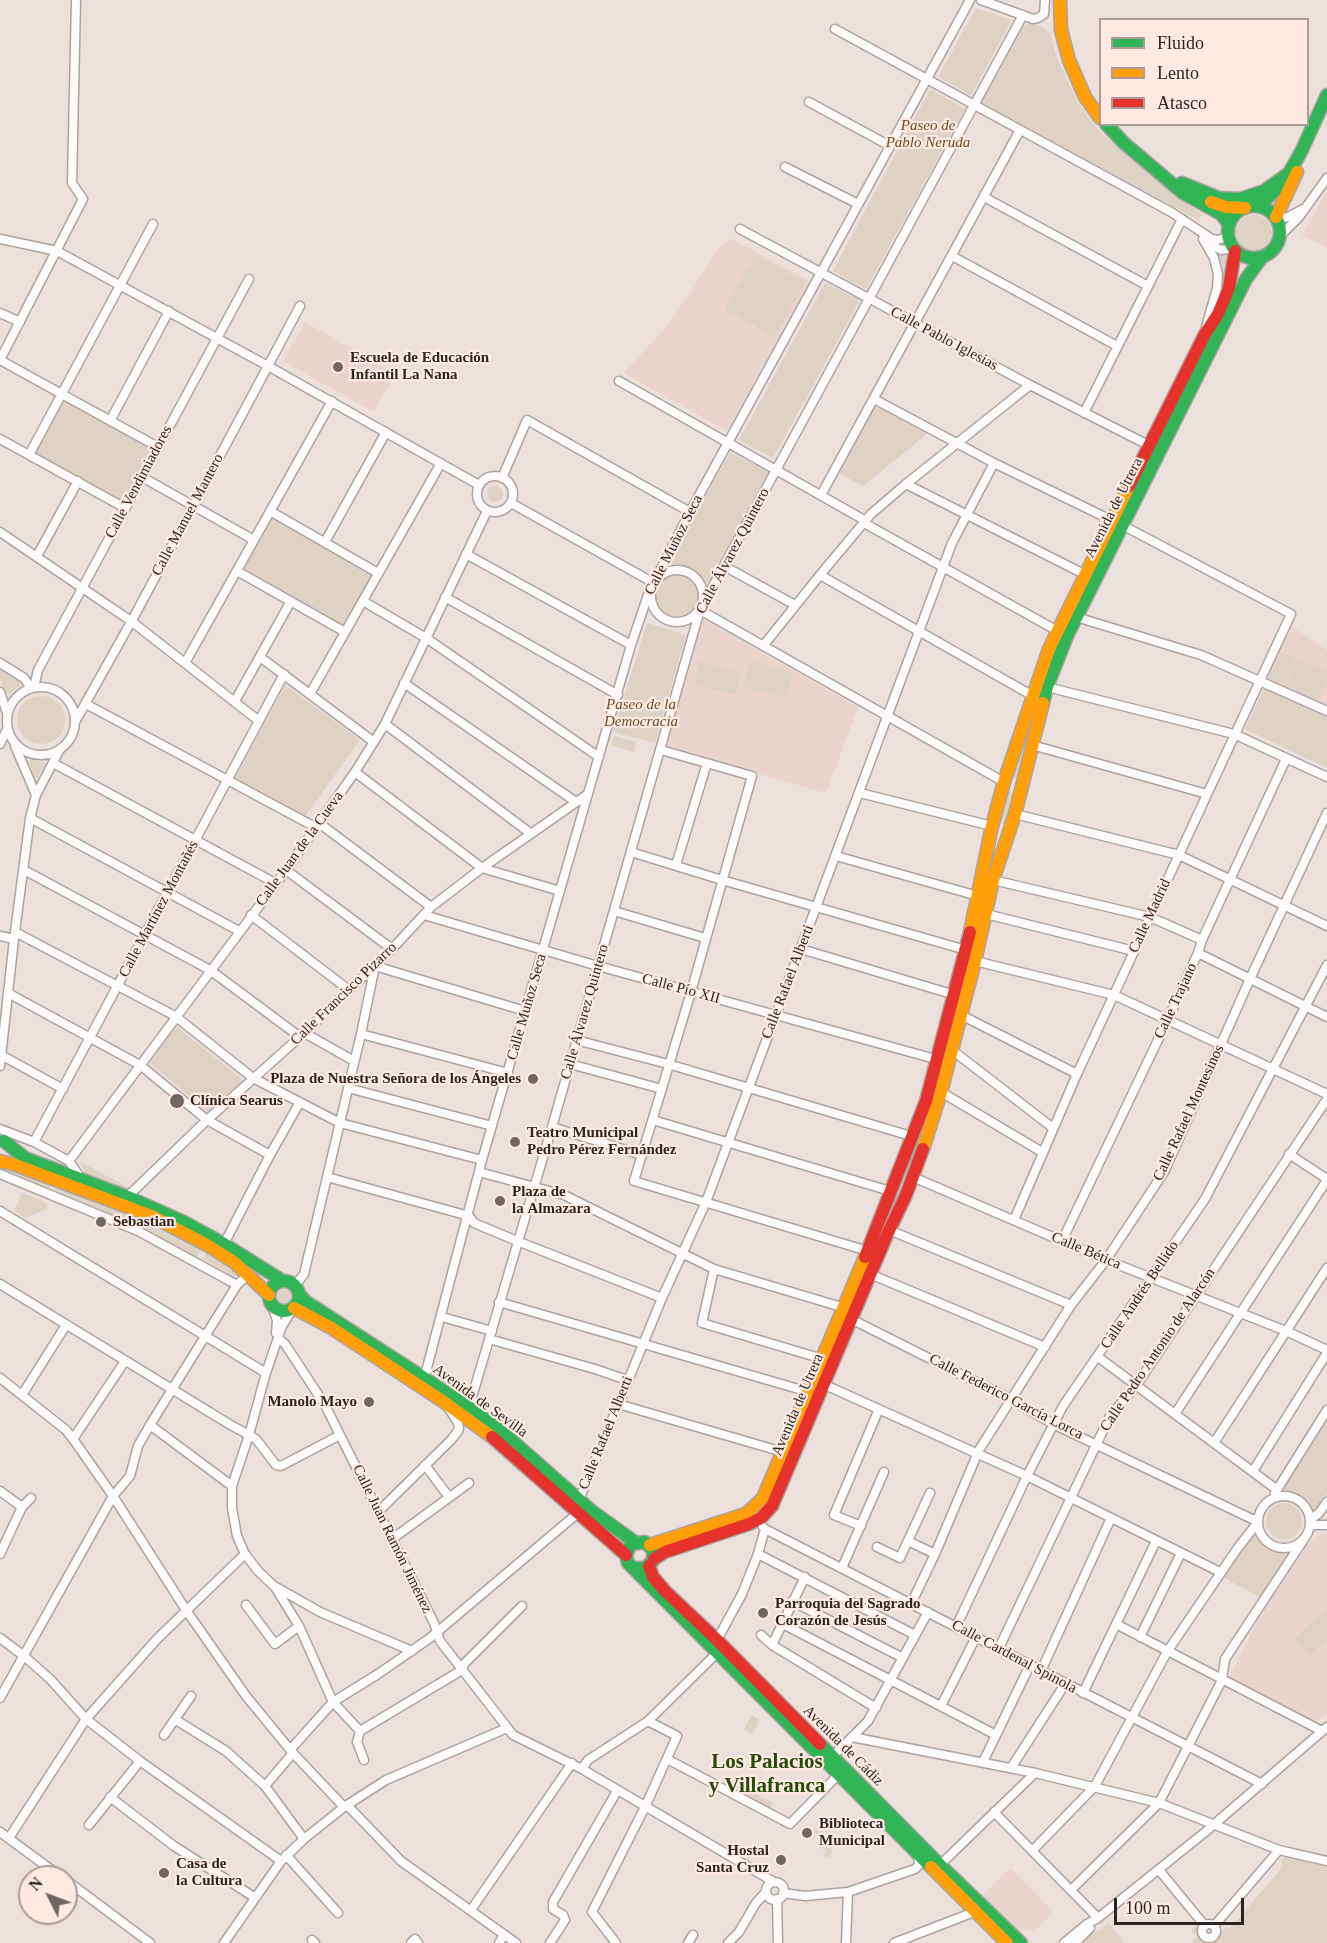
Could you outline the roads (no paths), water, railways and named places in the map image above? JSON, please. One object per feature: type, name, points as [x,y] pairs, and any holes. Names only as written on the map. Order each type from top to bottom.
[{"type":"main road","points":[[1060,0],[1061,30],[1067,53],[1080,88],[1099,116]]},
{"type":"main road","points":[[1065,0],[1066,24],[1072,50],[1089,86],[1099,101]]},
{"type":"main road","points":[[1259,206],[1276,190],[1289,173],[1327,95]]},
{"type":"main road","points":[[1276,218],[1327,113]]},
{"type":"main road","points":[[1108,126],[1124,143],[1179,189],[1196,202],[1221,214],[1229,224],[1232,245],[1247,258],[1262,257],[1274,249],[1280,236],[1276,218],[1266,208],[1219,205],[1204,198],[1182,183],[1123,126]]},
{"type":"main road","points":[[1182,183],[1219,198],[1240,200],[1264,191],[1289,173]]},
{"type":"main road","points":[[1229,224],[1238,212],[1245,208]]},
{"type":"main road","name":"Avenida de Utrera","points":[[992,826],[1004,782],[1049,649],[1076,617],[1150,446],[1205,334],[1218,314],[1229,288],[1232,245]]},
{"type":"main road","name":"Avenida de Utrera","points":[[1007,835],[1015,814],[1062,633],[1086,575],[1117,523],[1246,279],[1262,257]]},
{"type":"main road","points":[[1004,782],[1012,779],[1021,784]]},
{"type":"main road","points":[[992,826],[998,835],[1007,835],[993,879],[975,961],[926,1142],[911,1136],[926,1101],[939,1060],[966,950],[992,826]]},
{"type":"main road","points":[[0,1155],[4,1147],[1,1134]]},
{"type":"main road","name":"Avenida de Sevilla","points":[[1,1134],[25,1158],[128,1197],[184,1222],[293,1287],[305,1301],[469,1407],[508,1437],[613,1528],[635,1542]]},
{"type":"main road","name":"Avenida de Utrera","points":[[761,1525],[772,1506],[823,1384],[868,1251],[911,1136]]},
{"type":"main road","name":"Avenida de Utrera","points":[[650,1545],[749,1512],[763,1498],[823,1359],[870,1274],[906,1195],[926,1142]]},
{"type":"main road","points":[[0,1161],[152,1216],[234,1262],[249,1274],[271,1301],[282,1311],[293,1309],[298,1302],[293,1287],[275,1285],[271,1301]]},
{"type":"main road","points":[[890,1191],[898,1198],[906,1195]]},
{"type":"main road","name":"Avenida de Sevilla","points":[[293,1309],[304,1312],[330,1327],[444,1402],[503,1445],[626,1555]]},
{"type":"main road","points":[[651,1563],[654,1553],[650,1545],[643,1541],[635,1542],[628,1547],[626,1555],[628,1563],[634,1568],[642,1569],[651,1563],[665,1552],[761,1525]]},
{"type":"main road","name":"Avenida de Cádiz","points":[[651,1563],[659,1585],[1021,1943]]},
{"type":"main road","name":"Avenida de Cádiz","points":[[634,1568],[659,1597],[1006,1943]]},
{"type":"street","points":[[76,0],[72,183],[83,199],[0,360],[158,447]]},
{"type":"street","name":"Calle Muñoz Seca","points":[[424,1379],[492,1125],[631,645],[649,592],[690,512],[970,0]]},
{"type":"street","points":[[981,0],[1038,18],[1044,14],[1045,0]]},
{"type":"street","name":"Calle Álvarez Quintero","points":[[469,1407],[700,610],[1023,15]]},
{"type":"street","points":[[835,29],[1214,239],[1232,245]]},
{"type":"street","points":[[809,102],[890,146]]},
{"type":"street","points":[[821,495],[1020,130]]},
{"type":"street","points":[[785,167],[858,204]]},
{"type":"street","points":[[1280,236],[1299,217],[1327,178]]},
{"type":"street","points":[[984,197],[1148,286]]},
{"type":"street","points":[[1282,202],[1286,211],[1296,213]]},
{"type":"street","points":[[1276,218],[1288,217],[1308,204]]},
{"type":"street","points":[[1185,221],[1203,239],[1221,250],[1232,245]]},
{"type":"street","points":[[1084,413],[1148,286],[1185,221]]},
{"type":"street","points":[[29,455],[153,224]]},
{"type":"street","name":"Calle Pablo Iglesias","points":[[740,229],[1030,385],[1150,446]]},
{"type":"street","points":[[0,238],[57,251],[332,401],[479,486]]},
{"type":"street","name":"Avenida de Utrera","points":[[1203,239],[1215,258],[1218,279],[1205,334]]},
{"type":"street","points":[[952,256],[1118,345]]},
{"type":"street","name":"Calle Vendimiadores","points":[[32,688],[38,670],[249,279]]},
{"type":"street","name":"Calle Manuel Mantero","points":[[75,722],[300,306]]},
{"type":"street","points":[[110,421],[169,311]]},
{"type":"street","points":[[0,314],[20,322]]},
{"type":"street","points":[[620,381],[1062,633]]},
{"type":"street","points":[[763,645],[865,522],[906,484],[1030,385]]},
{"type":"street","points":[[873,399],[956,444],[1117,523]]},
{"type":"street","points":[[185,663],[332,401]]},
{"type":"street","points":[[502,478],[527,420],[690,512]]},
{"type":"street","points":[[325,542],[386,432]]},
{"type":"street","points":[[0,439],[125,508]]},
{"type":"street","points":[[310,694],[441,463]]},
{"type":"street","name":"Calle Rafael Alberti","points":[[579,1500],[627,1380],[706,1202],[952,543],[994,463]]},
{"type":"street","points":[[492,476],[502,478],[507,481],[513,491],[511,503],[497,512],[486,510],[477,497],[479,486],[482,481],[492,476]]},
{"type":"street","points":[[142,477],[254,540]]},
{"type":"street","points":[[36,556],[78,481]]},
{"type":"street","points":[[906,484],[1086,575]]},
{"type":"street","points":[[511,503],[654,583]]},
{"type":"street","name":"Calle Juan de la Cueva","points":[[69,1161],[286,870],[355,772],[385,724],[486,510]]},
{"type":"street","points":[[270,511],[378,573]]},
{"type":"street","name":"Calle Madrid","points":[[1014,1220],[1077,1074],[1291,614],[1117,523]]},
{"type":"street","points":[[0,532],[131,621],[260,721]]},
{"type":"street","points":[[466,554],[631,645]]},
{"type":"street","points":[[724,566],[795,605]]},
{"type":"street","points":[[237,571],[345,632]]},
{"type":"street","points":[[670,571],[690,573],[699,581],[702,588],[704,600],[700,610],[684,622],[671,622],[663,619],[656,613],[651,600],[654,583],[659,576],[670,571]]},
{"type":"street","points":[[820,574],[1033,696]]},
{"type":"street","points":[[445,597],[618,695]]},
{"type":"street","points":[[363,601],[426,638],[599,757]]},
{"type":"street","points":[[235,701],[291,602]]},
{"type":"street","points":[[700,610],[1004,782]]},
{"type":"street","points":[[1076,617],[1201,655],[1327,711]]},
{"type":"street","points":[[260,657],[374,742]]},
{"type":"street","points":[[0,663],[24,678],[32,688]]},
{"type":"street","name":"Calle Martínez Montañés","points":[[34,1142],[284,674]]},
{"type":"street","points":[[404,683],[576,802]]},
{"type":"street","points":[[0,1066],[14,935],[30,818],[36,795],[60,749],[70,739],[75,722],[72,706],[62,693],[46,687],[32,688],[16,697],[5,716]]},
{"type":"street","points":[[1047,687],[1234,734],[1327,777]]},
{"type":"street","points":[[0,692],[8,729],[36,795]]},
{"type":"street","points":[[86,704],[317,826],[432,907]]},
{"type":"street","points":[[385,724],[530,833]]},
{"type":"street","points":[[0,744],[8,729]]},
{"type":"street","points":[[13,741],[24,751],[34,755],[48,754],[60,749]]},
{"type":"street","points":[[1032,745],[1207,794]]},
{"type":"street","points":[[661,750],[752,776],[691,992],[634,1181],[868,1251]]},
{"type":"street","name":"Calle Trajano","points":[[1062,1241],[1168,1019],[1286,759]]},
{"type":"street","points":[[53,763],[275,883]]},
{"type":"street","points":[[676,865],[707,763]]},
{"type":"street","points":[[355,772],[482,868],[560,891]]},
{"type":"street","points":[[860,793],[992,826]]},
{"type":"street","name":"Calle Francisco Pizarro","points":[[128,1197],[207,1120],[375,966],[432,907],[530,833],[588,794]]},
{"type":"street","name":"Calle Rafael Montesinos","points":[[911,1604],[978,1454],[1071,1305],[1106,1260],[1164,1172],[1327,813]]},
{"type":"street","points":[[1015,814],[1179,855],[1327,926]]},
{"type":"street","points":[[30,818],[239,931]]},
{"type":"street","points":[[631,852],[966,950]]},
{"type":"street","points":[[836,856],[978,896]]},
{"type":"street","points":[[24,870],[210,970],[296,1034],[308,1035],[354,1061]]},
{"type":"street","points":[[286,870],[392,949]]},
{"type":"street","points":[[993,879],[1150,917],[1202,940]]},
{"type":"street","points":[[614,911],[705,938]]},
{"type":"street","points":[[986,914],[1134,951]]},
{"type":"street","points":[[252,915],[349,990]]},
{"type":"street","name":"Calle Pío XII","points":[[423,915],[939,1060]]},
{"type":"street","points":[[0,936],[14,935],[175,1016],[253,1078],[340,1123],[482,1160]]},
{"type":"street","points":[[801,949],[955,995]]},
{"type":"street","points":[[1198,953],[1327,1017]]},
{"type":"street","points":[[975,961],[1114,994],[1327,1094]]},
{"type":"street","name":"Calle Andrés Bellido","points":[[956,1627],[1053,1424],[1066,1401],[1204,1199],[1327,964]]},
{"type":"street","points":[[293,1287],[304,1274],[375,966],[525,1011]]},
{"type":"street","points":[[8,993],[140,1065],[207,1120],[270,1155]]},
{"type":"street","points":[[961,1015],[1077,1074]]},
{"type":"street","points":[[361,1034],[508,1073]]},
{"type":"street","points":[[576,1040],[668,1064],[911,1136]]},
{"type":"street","points":[[952,1050],[1053,1128]]},
{"type":"street","points":[[1,1055],[63,1089]]},
{"type":"street","points":[[570,1064],[662,1089]]},
{"type":"street","points":[[348,1088],[492,1125]]},
{"type":"street","points":[[941,1092],[1042,1152]]},
{"type":"street","name":"Calle Pedro Antonio de Alarcón","points":[[999,1648],[1110,1416],[1136,1386],[1327,1099]]},
{"type":"street","points":[[224,1244],[300,1102]]},
{"type":"street","points":[[653,1120],[890,1191]]},
{"type":"street","points":[[552,1127],[642,1155]]},
{"type":"street","points":[[1,1134],[34,1142],[69,1161],[82,1181]]},
{"type":"street","points":[[1175,1414],[1327,1179],[1290,1154]]},
{"type":"street","name":"Calle Federico García Lorca","points":[[479,1173],[564,1195],[714,1269],[848,1314],[1053,1424],[1258,1521]]},
{"type":"street","points":[[0,1174],[138,1231],[237,1285]]},
{"type":"street","points":[[327,1177],[469,1215],[474,1223],[662,1298]]},
{"type":"street","name":"Calle Bética","points":[[913,1177],[1106,1260],[1286,1331],[1327,1352]]},
{"type":"street","points":[[110,1200],[121,1201],[128,1197]]},
{"type":"street","points":[[0,1211],[266,1373]]},
{"type":"street","points":[[889,1230],[1071,1305]]},
{"type":"street","points":[[1214,1443],[1327,1268]]},
{"type":"street","points":[[714,1269],[702,1323],[823,1359]]},
{"type":"street","points":[[0,1698],[113,1496],[130,1476],[138,1446],[150,1425],[237,1285],[249,1274]]},
{"type":"street","points":[[870,1274],[1045,1347]]},
{"type":"street","points":[[0,1284],[249,1435],[259,1442],[273,1463],[279,1466],[340,1435]]},
{"type":"street","points":[[271,1301],[277,1323],[277,1342]]},
{"type":"street","points":[[499,1302],[809,1392]]},
{"type":"street","points":[[293,1309],[282,1326],[232,1486],[234,1523],[245,1554],[265,1579],[275,1587],[320,1612],[412,1651]]},
{"type":"street","points":[[442,1317],[627,1380]]},
{"type":"street","points":[[22,1395],[66,1325]]},
{"type":"street","name":"Calle Juan Ramón Jiménez","points":[[277,1342],[285,1344],[325,1405],[379,1511],[440,1641],[510,1731]]},
{"type":"street","points":[[1253,1471],[1327,1352]]},
{"type":"street","points":[[1098,1357],[1253,1471],[1275,1493],[1297,1499],[1306,1507],[1310,1522]]},
{"type":"street","points":[[73,1439],[125,1361]]},
{"type":"street","points":[[0,1378],[66,1430],[113,1496],[186,1610],[246,1696],[291,1751],[401,1861],[471,1910],[502,1939],[516,1943]]},
{"type":"street","points":[[823,1384],[1027,1476],[1220,1572]]},
{"type":"street","points":[[444,1402],[463,1411],[469,1407]]},
{"type":"street","points":[[379,1511],[451,1440],[459,1428],[444,1402]]},
{"type":"street","points":[[618,1404],[783,1452]]},
{"type":"street","points":[[861,1526],[830,1514],[879,1409]]},
{"type":"street","points":[[1032,1851],[1095,1786],[1167,1652],[1220,1572],[1258,1521],[1264,1506],[1275,1493],[1327,1410]]},
{"type":"street","points":[[150,1425],[232,1486]]},
{"type":"street","points":[[425,1465],[449,1497]]},
{"type":"street","points":[[842,1568],[884,1472]]},
{"type":"street","points":[[392,1539],[470,1482]]},
{"type":"street","points":[[0,1491],[22,1507]]},
{"type":"street","points":[[877,1547],[900,1558],[930,1493]]},
{"type":"street","points":[[0,1554],[22,1507],[31,1498]]},
{"type":"street","points":[[1071,1890],[1159,1803],[1222,1680],[1225,1659],[1304,1539],[1310,1522],[1327,1502]]},
{"type":"street","points":[[265,1786],[291,1751],[333,1702],[412,1651],[437,1632],[578,1513]]},
{"type":"street","points":[[1041,1671],[1111,1518]]},
{"type":"street","points":[[1258,1521],[1263,1538],[1274,1546],[1290,1547],[1304,1539]]},
{"type":"street","points":[[1310,1522],[1327,1525]]},
{"type":"street","points":[[582,1768],[588,1760],[648,1721],[717,1653],[717,1640],[737,1604],[758,1554],[761,1525]]},
{"type":"street","name":"Calle Cardenal Spinola","points":[[761,1525],[1262,1784]]},
{"type":"street","points":[[908,1541],[935,1554]]},
{"type":"street","points":[[1083,1693],[1156,1541]]},
{"type":"street","points":[[1140,1637],[1181,1553]]},
{"type":"street","points":[[9,1838],[86,1719],[157,1639],[245,1554]]},
{"type":"street","points":[[758,1554],[915,1635]]},
{"type":"street","points":[[772,1645],[805,1577]]},
{"type":"street","points":[[275,1587],[299,1626],[333,1702],[360,1731]]},
{"type":"street","points":[[792,1601],[903,1658]]},
{"type":"street","points":[[246,1605],[275,1644],[299,1626]]},
{"type":"street","points":[[364,1760],[357,1742],[360,1731],[462,1670],[464,1664],[522,1606]]},
{"type":"street","points":[[833,1756],[868,1721],[928,1612]]},
{"type":"street","points":[[781,1623],[996,1735]]},
{"type":"street","points":[[1075,1943],[1098,1918],[1215,1824],[1324,1729],[1222,1680],[1116,1624]]},
{"type":"street","points":[[761,1635],[772,1645],[876,1708]]},
{"type":"street","points":[[941,1706],[976,1637]]},
{"type":"street","points":[[0,1638],[50,1679],[86,1719],[140,1761],[284,1858],[338,1913]]},
{"type":"street","points":[[983,1762],[1030,1665]]},
{"type":"street","points":[[1011,1768],[1065,1684]]},
{"type":"street","points":[[164,1735],[191,1696]]},
{"type":"street","points":[[176,1720],[226,1751],[265,1786],[304,1839]]},
{"type":"street","points":[[616,1943],[592,1912],[645,1807],[677,1736],[648,1721]]},
{"type":"street","points":[[224,1943],[254,1897],[284,1858],[345,1806],[386,1780],[510,1731],[582,1768],[617,1791],[781,1885],[778,1943]]},
{"type":"street","points":[[852,1737],[1095,1786],[1159,1803],[1279,1850],[1327,1861]]},
{"type":"street","points":[[667,1759],[790,1824],[838,1775]]},
{"type":"street","points":[[89,1825],[140,1761]]},
{"type":"street","points":[[471,1910],[572,1763]]},
{"type":"street","points":[[940,1865],[1035,1773]]},
{"type":"street","points":[[550,1943],[565,1920],[564,1915],[553,1910],[553,1902],[617,1791]]},
{"type":"street","points":[[110,1797],[174,1846],[254,1897]]},
{"type":"street","points":[[994,1812],[1098,1918]]},
{"type":"street","points":[[0,1832],[45,1865]]},
{"type":"street","points":[[1159,1870],[1209,1926],[1279,1850]]},
{"type":"street","points":[[766,1892],[769,1897],[848,1892],[915,1869],[919,1863],[918,1857]]},
{"type":"street","points":[[728,1943],[739,1932],[756,1903],[766,1892],[768,1885],[774,1882]]},
{"type":"street","points":[[78,1889],[150,1943]]},
{"type":"street","points":[[846,1943],[848,1892]]},
{"type":"street","points":[[894,1943],[974,1912]]},
{"type":"street","points":[[1064,1943],[1098,1918]]},
{"type":"street","points":[[688,1943],[693,1935]]},
{"type":"street","points":[[411,1943],[415,1939],[418,1943]]},
{"type":"place","name":"Escuela de Educación Infantil La Nana","points":[[338,367]]},
{"type":"place","name":"Plaza de Nuestra Señora de los Ángeles","points":[[533,1079]]},
{"type":"place","name":"Clínica Searus","points":[[177,1101]]},
{"type":"place","name":"Teatro Municipal Pedro Pérez Fernández","points":[[515,1142]]},
{"type":"place","name":"Plaza de la Almazara","points":[[500,1201]]},
{"type":"place","name":"Sebastian","points":[[101,1222]]},
{"type":"place","name":"Manolo Mayo","points":[[369,1402]]},
{"type":"place","name":"Parroquia del Sagrado Corazón de Jesús","points":[[763,1613]]},
{"type":"place","name":"Biblioteca Municipal","points":[[807,1833]]},
{"type":"place","name":"Hostal Santa Cruz","points":[[781,1860]]},
{"type":"place","name":"Casa de la Cultura","points":[[164,1873]]},
{"type":"district","name":"Los Palacios y Villafranca","points":[[767,1775]]},
{"type":"park label","name":"Paseo de Pablo Neruda","points":[[928,134]]},
{"type":"park label","name":"Paseo de la Democracia","points":[[641,714]]}]
